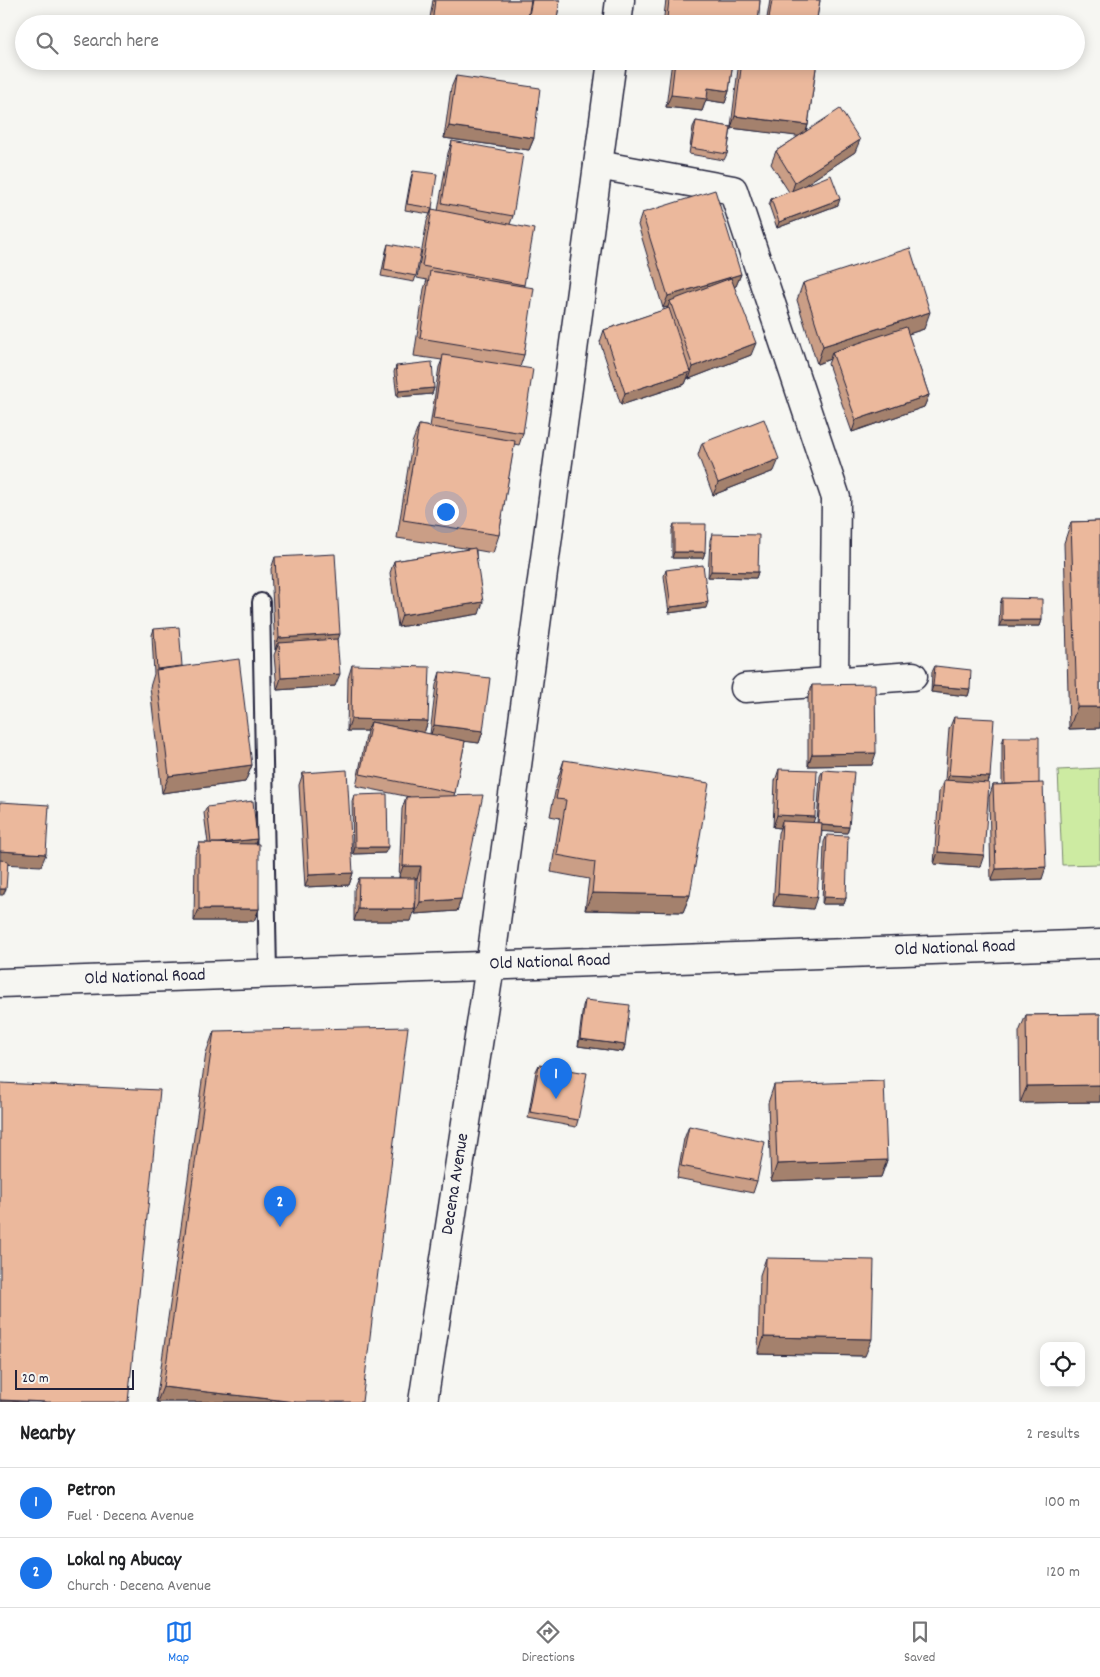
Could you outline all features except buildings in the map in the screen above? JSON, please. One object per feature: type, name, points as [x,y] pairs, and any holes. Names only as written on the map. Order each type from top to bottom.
[{"type":"street","points":[[618,15],[620,0]]},
{"type":"street","name":"Decena Avenue","points":[[423,1402],[490,966],[611,70]]},
{"type":"street","points":[[598,165],[733,190],[836,498],[834,681]]},
{"type":"street","points":[[745,688],[913,676]]},
{"type":"street","name":"Old National Road","points":[[0,983],[1100,944]]},
{"type":"lane","points":[[261,602],[268,973]]},
{"type":"green space","points":[[1100,768],[1100,864],[1062,865],[1058,770]]},
{"type":"place","name":"Petron","points":[[556,1099]]},
{"type":"place","name":"Lokal ng Abucay","points":[[280,1227]]}]
